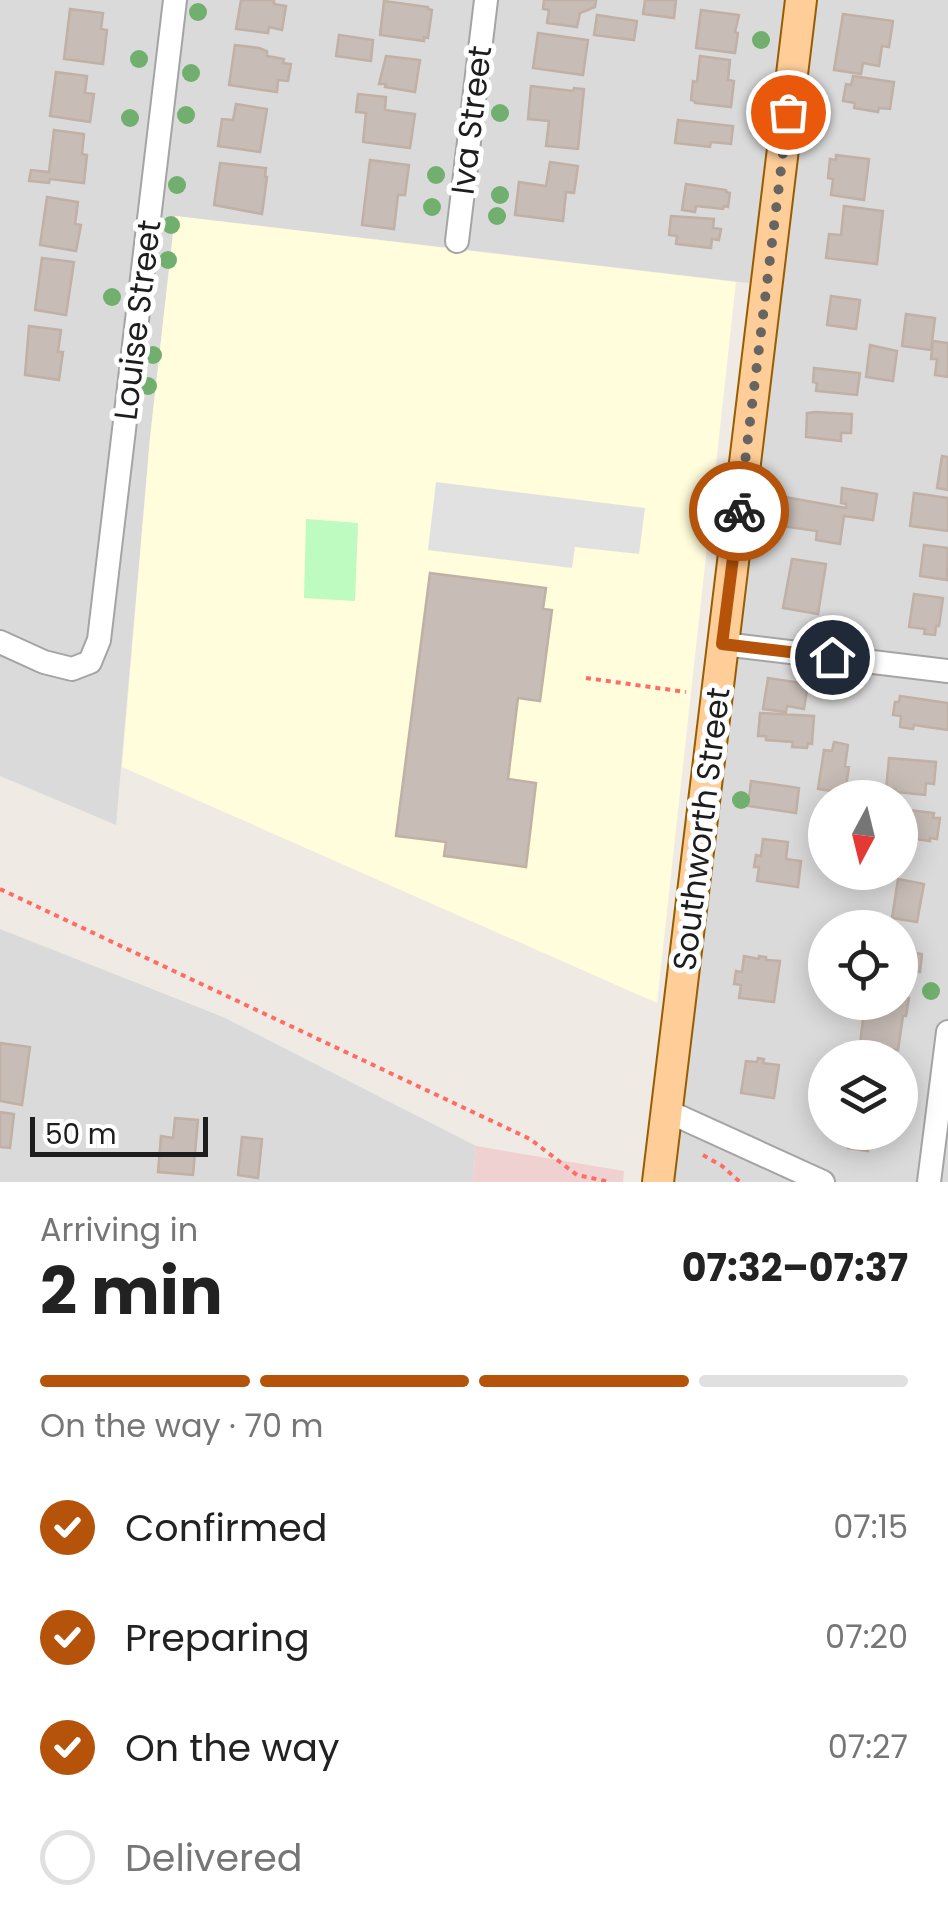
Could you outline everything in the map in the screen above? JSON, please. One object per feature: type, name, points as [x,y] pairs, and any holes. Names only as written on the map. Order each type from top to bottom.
[{"type":"main road","name":"Southworth Street","points":[[658,1182],[801,0]]},
{"type":"street","name":"Louise Street","points":[[0,642],[44,662],[72,669],[90,662],[99,640],[175,0]]},
{"type":"street","name":"Iva Street","points":[[456,241],[486,0]]},
{"type":"street","points":[[722,644],[948,672]]},
{"type":"street","points":[[929,1182],[948,1032]]},
{"type":"street","points":[[667,1111],[824,1182]]},
{"type":"path","points":[[586,678],[686,692]]},
{"type":"path","points":[[0,890],[530,1139],[576,1175],[610,1182]]},
{"type":"shaded area","points":[[0,0],[948,0],[948,1182],[658,1182],[766,285],[175,216],[150,438],[116,825],[0,776]]},
{"type":"shaded area","points":[[175,216],[736,282],[657,1003],[122,767],[150,438]]},
{"type":"shaded area","points":[[436,482],[645,508],[639,554],[575,547],[572,568],[428,550]]},
{"type":"shaded area","points":[[0,929],[223,1017],[476,1146],[473,1182],[0,1182]]},
{"type":"shaded area","points":[[476,1146],[624,1171],[623,1182],[473,1182]]},
{"type":"green space","points":[[306,519],[358,523],[355,601],[304,598]]},
{"type":"building","points":[[241,0],[274,0],[274,4],[286,6],[282,30],[269,27],[268,33],[236,29]]},
{"type":"building","points":[[544,0],[596,0],[595,7],[580,13],[577,27],[547,23],[549,10],[543,9]]},
{"type":"building","points":[[645,0],[676,0],[674,18],[643,14]]},
{"type":"building","points":[[384,1],[432,10],[428,38],[424,37],[424,41],[380,35]]},
{"type":"building","points":[[70,9],[103,13],[101,29],[107,30],[103,64],[64,59]]},
{"type":"building","points":[[701,10],[739,15],[735,53],[696,48]]},
{"type":"building","points":[[843,14],[893,21],[889,47],[882,46],[879,66],[863,63],[861,74],[834,70]]},
{"type":"building","points":[[597,15],[637,21],[634,40],[594,35]]},
{"type":"building","points":[[538,33],[588,40],[583,75],[533,68]]},
{"type":"building","points":[[339,35],[373,40],[371,61],[336,56]]},
{"type":"building","points":[[235,45],[259,48],[267,51],[267,56],[284,59],[283,63],[291,64],[288,81],[278,80],[277,92],[229,85]]},
{"type":"building","points":[[386,56],[420,60],[415,92],[379,84]]},
{"type":"building","points":[[700,56],[730,60],[728,80],[734,81],[731,107],[691,100]]},
{"type":"building","points":[[56,72],[87,76],[85,93],[94,94],[90,122],[50,116]]},
{"type":"building","points":[[853,76],[894,82],[890,109],[879,108],[878,112],[854,108],[855,103],[843,101],[846,84],[851,85]]},
{"type":"building","points":[[531,86],[584,89],[578,149],[546,146],[549,121],[528,119]]},
{"type":"building","points":[[358,94],[386,97],[385,110],[415,114],[410,148],[363,142],[366,113],[356,112]]},
{"type":"building","points":[[236,104],[267,109],[260,152],[218,146],[222,119],[233,120]]},
{"type":"building","points":[[678,120],[733,126],[731,144],[711,142],[710,147],[675,143]]},
{"type":"building","points":[[54,130],[84,134],[84,183],[29,181],[31,170],[49,172]]},
{"type":"building","points":[[836,155],[869,159],[864,200],[831,195],[830,159],[836,160]]},
{"type":"building","points":[[370,160],[409,165],[405,195],[398,195],[394,229],[362,225]]},
{"type":"building","points":[[550,162],[578,166],[574,193],[566,192],[563,221],[515,215],[519,182],[546,186]]},
{"type":"building","points":[[220,163],[266,168],[262,214],[214,205]]},
{"type":"building","points":[[686,184],[726,190],[730,193],[728,207],[696,206],[695,212],[682,210]]},
{"type":"building","points":[[47,197],[78,202],[75,224],[81,225],[76,251],[40,245]]},
{"type":"building","points":[[844,206],[883,211],[877,264],[826,258],[829,234],[841,235]]},
{"type":"building","points":[[671,216],[714,219],[713,228],[721,229],[719,240],[712,239],[711,248],[676,244],[677,236],[669,235]]},
{"type":"building","points":[[42,258],[74,262],[66,315],[35,310]]},
{"type":"building","points":[[831,296],[860,300],[856,329],[827,325]]},
{"type":"building","points":[[906,314],[935,318],[931,350],[902,346]]},
{"type":"building","points":[[29,326],[61,330],[59,380],[25,375]]},
{"type":"building","points":[[933,341],[948,343],[948,377],[935,375],[937,359],[931,359]]},
{"type":"building","points":[[870,345],[897,351],[893,381],[866,377]]},
{"type":"building","points":[[814,368],[860,373],[857,395],[816,391]]},
{"type":"building","points":[[807,413],[852,414],[851,433],[841,433],[841,441],[806,437]]},
{"type":"building","points":[[942,456],[948,457],[948,490],[937,488]]},
{"type":"building","points":[[842,488],[877,494],[873,520],[844,516],[840,544],[816,540],[817,531],[781,526],[785,497],[846,508],[841,503]]},
{"type":"building","points":[[914,493],[948,498],[948,531],[910,526]]},
{"type":"building","points":[[924,545],[948,548],[947,580],[920,576]]},
{"type":"building","points":[[792,559],[826,564],[818,614],[783,608]]},
{"type":"building","points":[[430,573],[546,588],[543,609],[552,610],[540,701],[518,698],[508,779],[536,783],[526,867],[444,856],[446,842],[396,836]]},
{"type":"building","points":[[914,594],[943,598],[935,635],[909,627]]},
{"type":"building","points":[[768,678],[808,684],[804,709],[763,709]]},
{"type":"building","points":[[900,696],[948,703],[948,730],[900,727],[901,716],[893,715]]},
{"type":"building","points":[[760,713],[814,716],[812,744],[808,743],[807,748],[792,747],[793,742],[758,736]]},
{"type":"building","points":[[834,742],[848,745],[847,780],[819,780],[824,750],[832,751]]},
{"type":"building","points":[[889,758],[936,762],[934,784],[926,783],[925,795],[918,794],[918,780],[887,780]]},
{"type":"building","points":[[751,781],[799,788],[796,813],[748,806]]},
{"type":"building","points":[[918,811],[940,818],[937,839],[918,839]]},
{"type":"building","points":[[763,839],[788,842],[786,859],[801,861],[798,887],[757,881],[759,867],[754,867],[756,855],[761,856]]},
{"type":"building","points":[[918,883],[924,884],[918,917],[918,910],[893,910],[896,890],[918,890]]},
{"type":"building","points":[[744,956],[780,961],[774,1002],[739,998],[741,985],[734,984],[736,971],[742,972]]},
{"type":"building","points":[[863,1020],[902,1020],[899,1040],[861,1040]]},
{"type":"building","points":[[0,1043],[30,1047],[22,1105],[0,1101]]},
{"type":"building","points":[[758,1058],[764,1059],[763,1063],[779,1065],[774,1098],[741,1093],[746,1061],[757,1062]]},
{"type":"building","points":[[0,1112],[14,1114],[10,1148],[0,1147]]},
{"type":"building","points":[[175,1118],[198,1120],[193,1175],[158,1172],[161,1136],[173,1138]]},
{"type":"building","points":[[242,1137],[262,1139],[258,1178],[238,1175]]},
{"type":"way so far","points":[[739,511],[788,112]]},
{"type":"route","points":[[739,511],[722,644],[832,657]]}]
